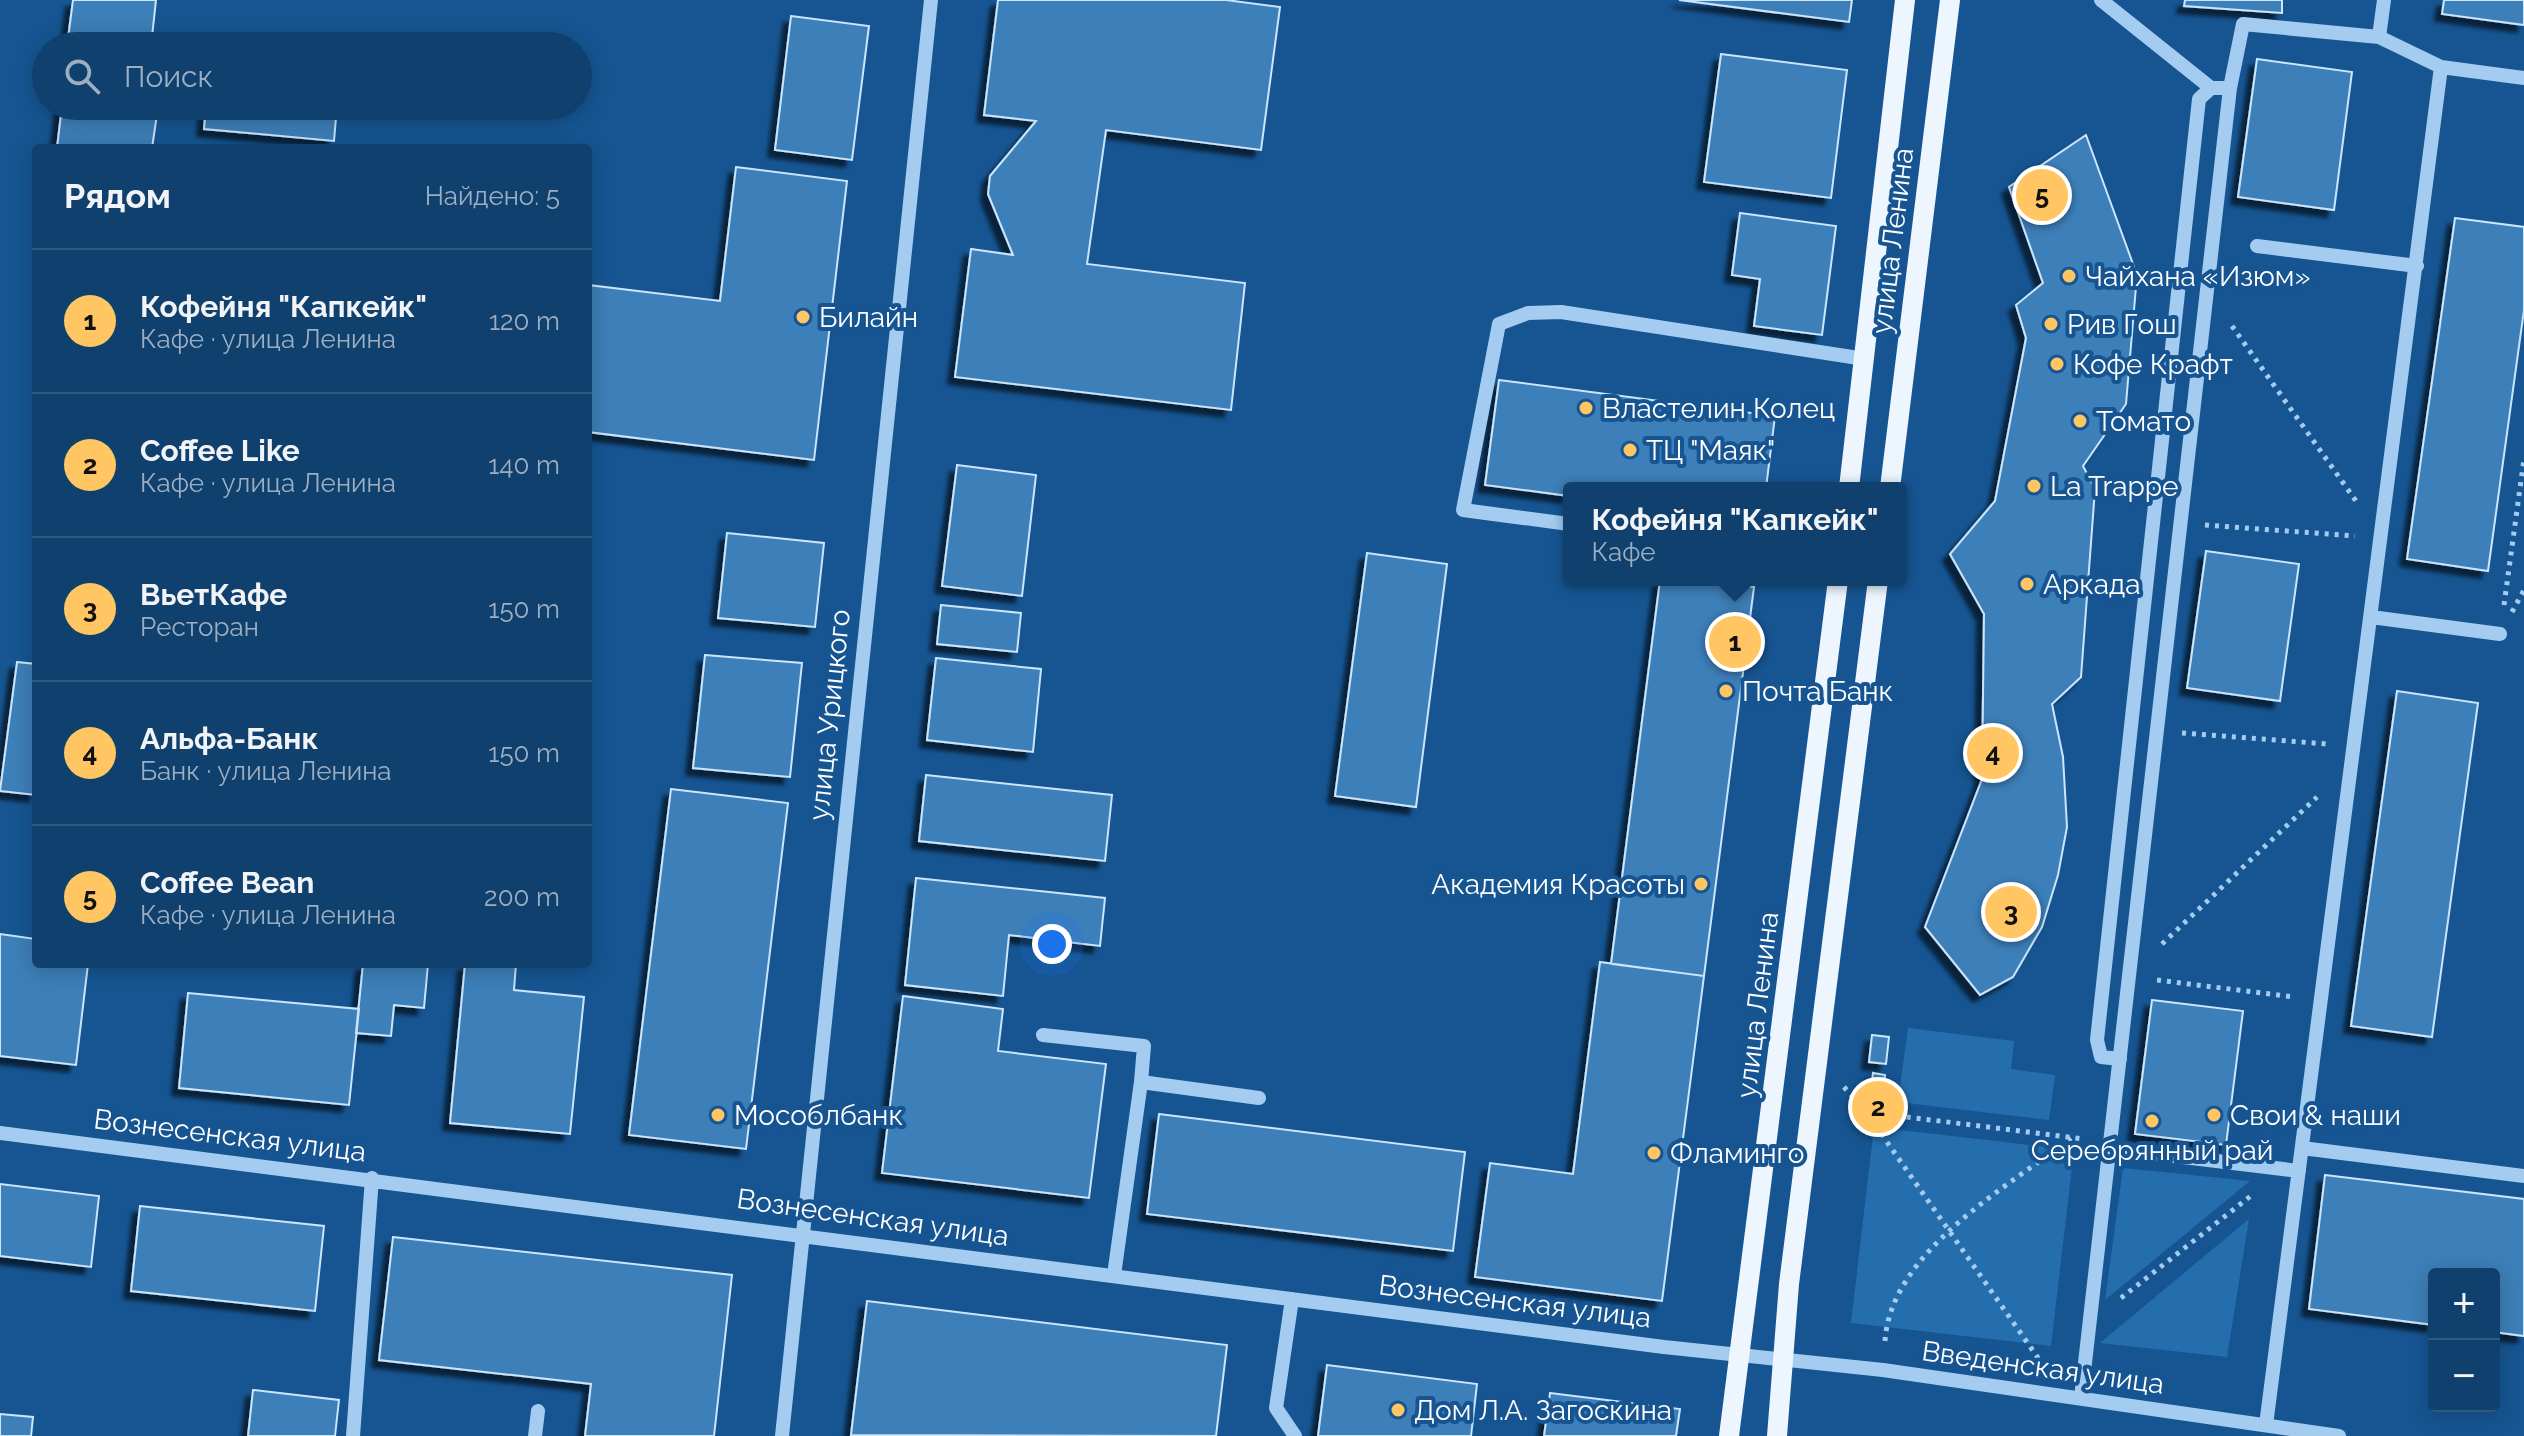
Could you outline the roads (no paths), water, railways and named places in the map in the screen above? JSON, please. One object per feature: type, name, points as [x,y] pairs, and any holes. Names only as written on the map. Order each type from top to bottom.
[{"type":"main road","name":"улица Ленина","points":[[1850,482],[1905,0]]},
{"type":"main road","name":"улица Ленина","points":[[1891,482],[1950,0]]},
{"type":"main road","name":"улица Ленина","points":[[1729,1436],[1837,586]]},
{"type":"main road","points":[[1777,1436],[1789,1284],[1820,1060],[1877,586]]},
{"type":"street","name":"улица Урицкого","points":[[782,1436],[800,1233],[931,0]]},
{"type":"street","points":[[2101,0],[2211,88],[2230,88]]},
{"type":"street","points":[[2379,37],[2384,0]]},
{"type":"street","points":[[2081,1398],[2206,291],[2230,88],[2243,24],[2379,37],[2441,67],[2524,78]]},
{"type":"street","points":[[2266,1425],[2291,1170],[2302,1148],[2441,67]]},
{"type":"street","points":[[2120,1059],[2101,1057],[2098,1028],[2199,99],[2211,88]]},
{"type":"street","points":[[2257,246],[2417,266]]},
{"type":"street","points":[[1563,523],[1463,510],[1499,324],[1528,313],[1561,312],[1865,359]]},
{"type":"street","points":[[2371,617],[2500,634]]},
{"type":"street","points":[[1043,1035],[1144,1046],[1114,1275]]},
{"type":"street","points":[[1141,1082],[1259,1098]]},
{"type":"street","name":"Вознесенская улица","points":[[0,1133],[1739,1354]]},
{"type":"street","points":[[2110,1145],[2291,1170]]},
{"type":"street","points":[[2302,1148],[2524,1176]]},
{"type":"street","points":[[353,1436],[372,1178]]},
{"type":"street","points":[[1292,1299],[1276,1408],[1295,1436]]},
{"type":"street","name":"Введенская улица","points":[[1739,1354],[1883,1370],[2339,1436]]},
{"type":"street","points":[[535,1436],[538,1411]]},
{"type":"place","name":"Coffee Bean","points":[[2042,195]]},
{"type":"place","name":"Чайхана «Изюм»","points":[[2069,276]]},
{"type":"place","name":"Билайн","points":[[803,317]]},
{"type":"place","name":"Рив Гош","points":[[2051,324]]},
{"type":"place","name":"Кофе Крафт","points":[[2057,364]]},
{"type":"place","name":"Властелин Колец","points":[[1586,408]]},
{"type":"place","name":"Томато","points":[[2080,421]]},
{"type":"place","name":"ТЦ \"Маяк\"","points":[[1630,450]]},
{"type":"place","name":"La Trappe","points":[[2034,486]]},
{"type":"place","name":"Аркада","points":[[2027,584]]},
{"type":"place","name":"Кофейня \"Капкейк\"","points":[[1735,642]]},
{"type":"place","name":"Почта Банк","points":[[1726,691]]},
{"type":"place","name":"Альфа-Банк","points":[[1993,753]]},
{"type":"place","name":"Академия Красоты","points":[[1701,884]]},
{"type":"place","name":"ВьетКафе","points":[[2011,912]]},
{"type":"place","name":"Coffee Like","points":[[1878,1107]]},
{"type":"place","name":"Мособлбанк","points":[[718,1115]]},
{"type":"place","name":"Свои & наши","points":[[2214,1115]]},
{"type":"place","name":"Серебрянный рай","points":[[2152,1121]]},
{"type":"place","name":"Фламинго","points":[[1654,1153]]},
{"type":"place","name":"Дом Л.А. Загоскина","points":[[1398,1410]]}]
